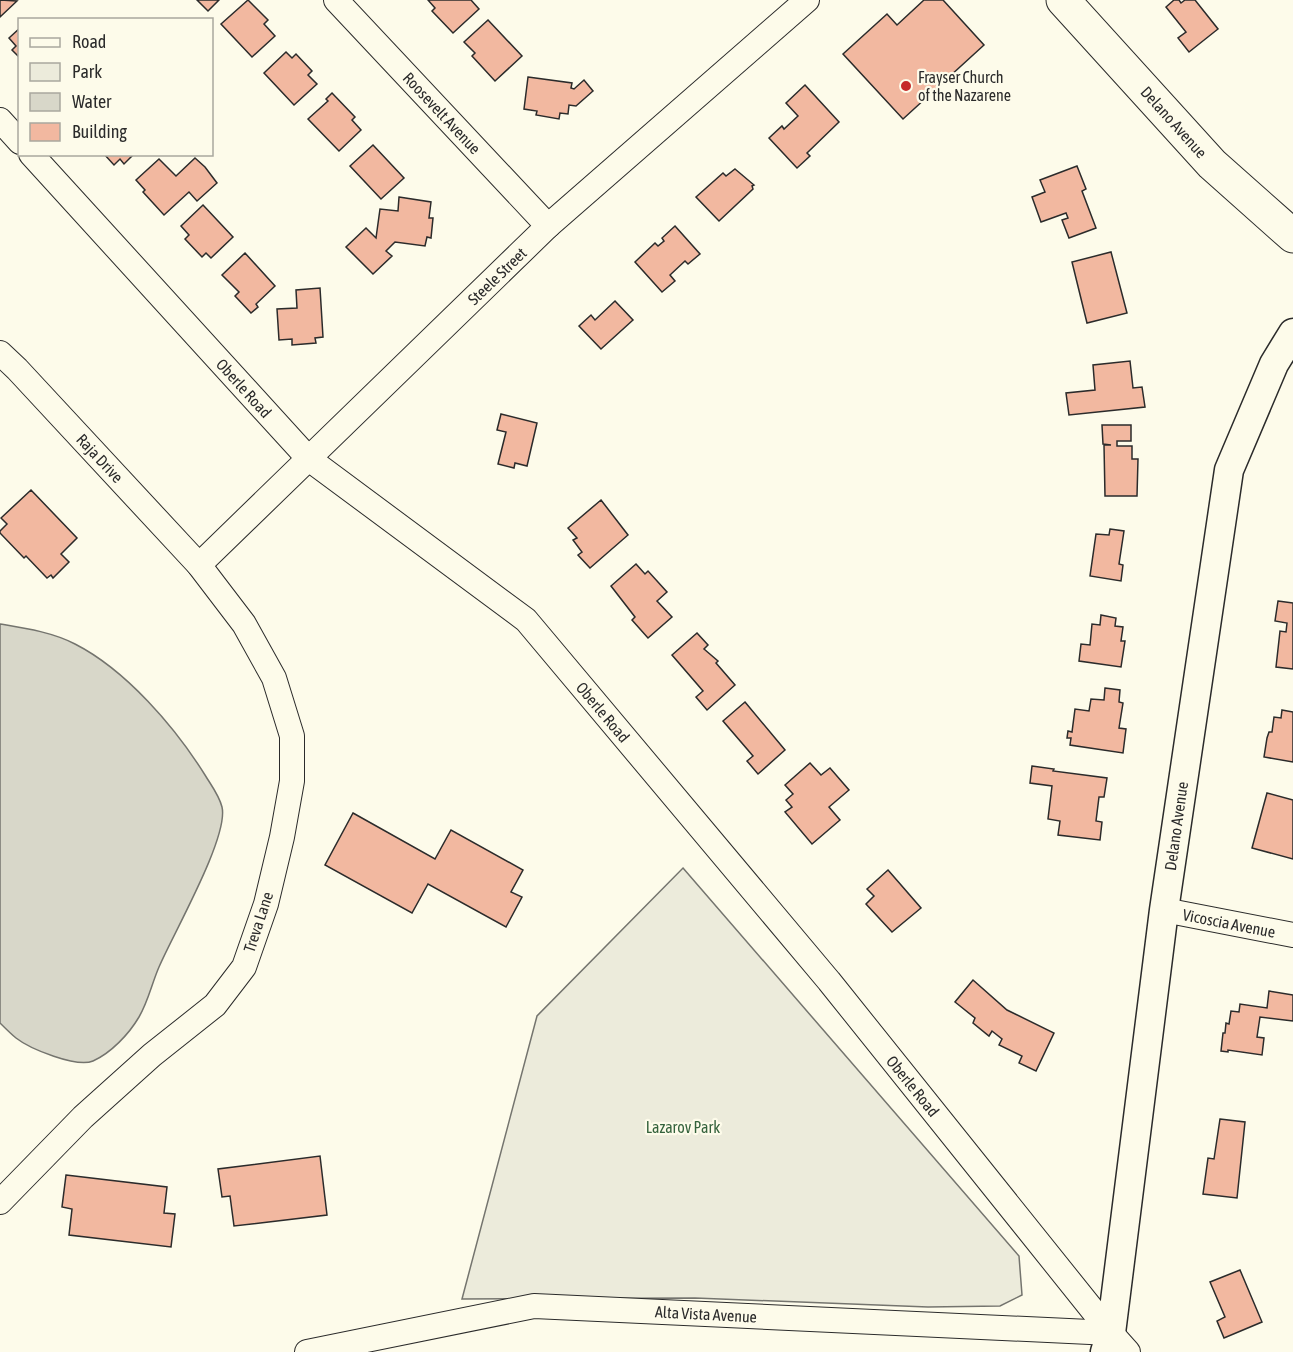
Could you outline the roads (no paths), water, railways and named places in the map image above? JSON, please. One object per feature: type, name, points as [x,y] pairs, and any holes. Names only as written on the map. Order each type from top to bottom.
[{"type":"main road","name":"Delano Avenue","points":[[1063,0],[1212,164],[1293,236]]},
{"type":"street","name":"Roosevelt Avenue","points":[[336,0],[548,226]]},
{"type":"street","name":"Steele Street","points":[[199,565],[548,226],[807,0]]},
{"type":"street","points":[[0,120],[18,140]]},
{"type":"street","name":"Oberle Road","points":[[33,156],[309,459],[526,620],[829,981],[1114,1346]]},
{"type":"street","name":"Delano Avenue","points":[[1114,1346],[1164,910],[1229,470],[1274,364],[1293,333]]},
{"type":"street","name":"Raja Drive","points":[[0,353],[199,565]]},
{"type":"street","name":"Treva Lane","points":[[0,1202],[83,1117],[152,1055],[215,1005],[244,967],[266,904],[292,781],[292,736],[274,678],[244,624],[199,565]]},
{"type":"street","name":"Vicoscia Avenue","points":[[1164,910],[1293,935]]},
{"type":"street","name":"Alta Vista Avenue","points":[[307,1352],[534,1306],[1114,1346]]},
{"type":"water","points":[[0,624],[57,636],[94,655],[113,669],[131,684],[164,719],[193,757],[219,798],[222,807],[222,821],[209,862],[159,967],[142,1011],[119,1042],[93,1061],[76,1062],[42,1052],[16,1038],[0,1023]]},
{"type":"place","name":"Frayser Church of the Nazarene","points":[[906,86]]},
{"type":"park label","name":"Lazarov Park","points":[[683,1127]]}]
